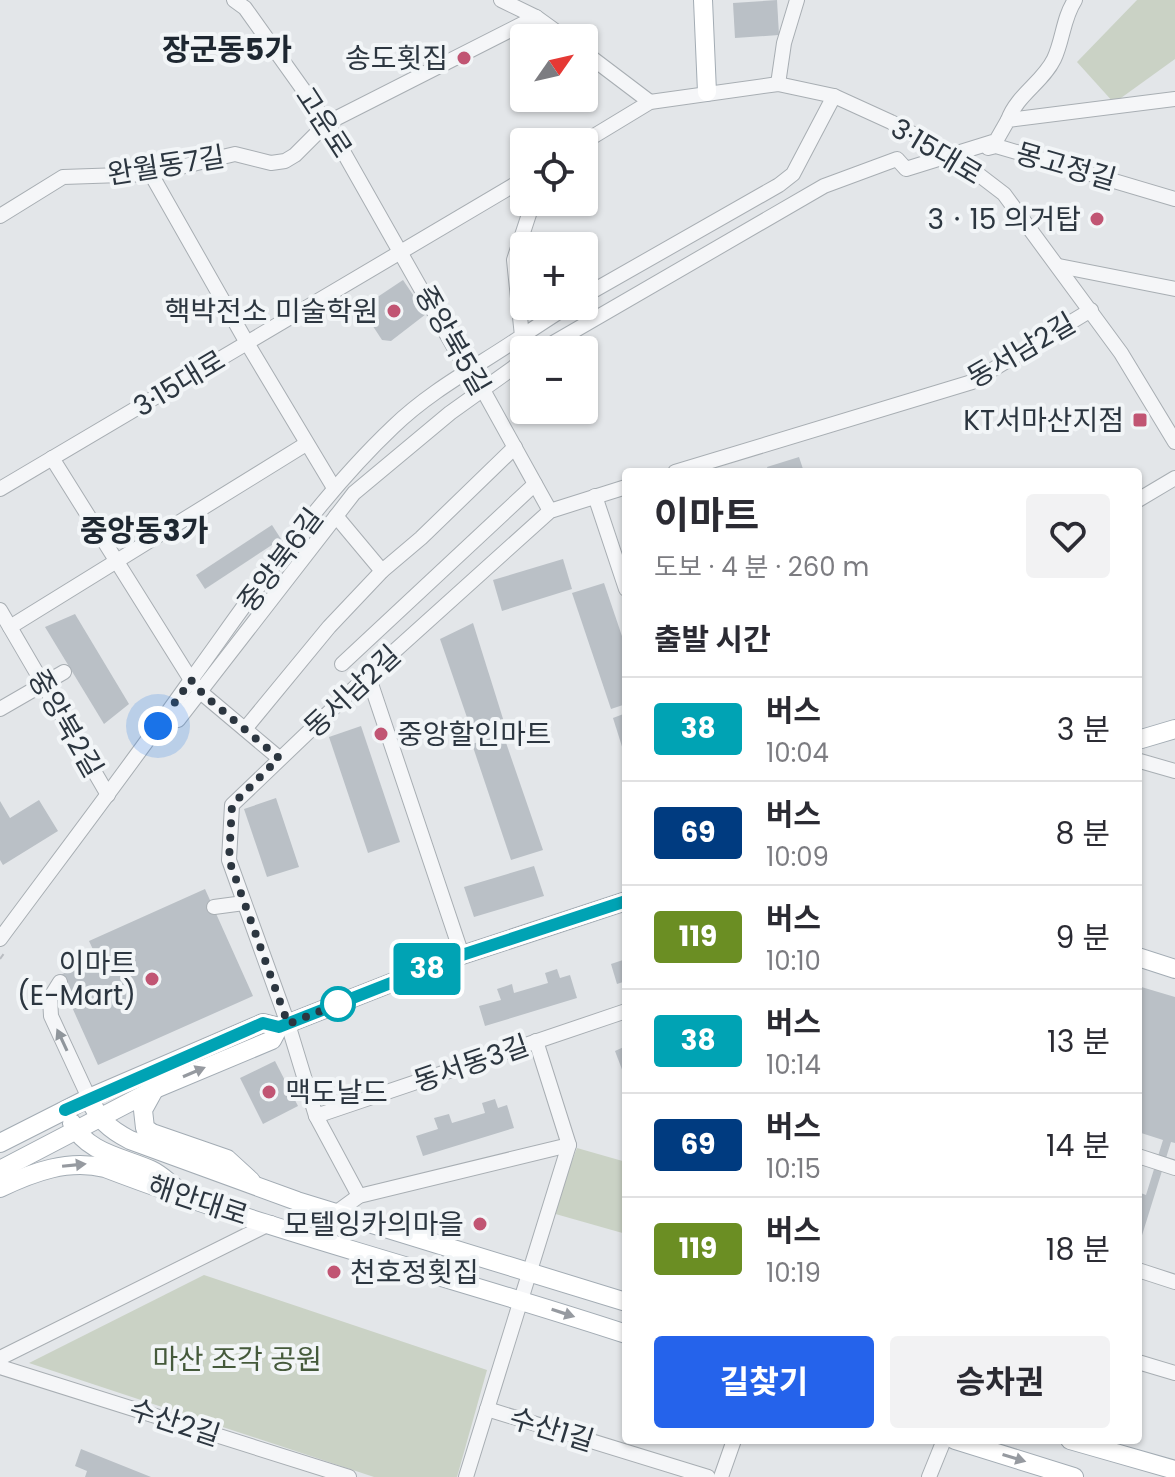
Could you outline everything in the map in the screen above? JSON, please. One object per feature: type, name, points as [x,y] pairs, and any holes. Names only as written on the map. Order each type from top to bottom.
[{"type":"main road","points":[[703,0],[707,92]]},
{"type":"main road","points":[[1143,739],[1175,729]]},
{"type":"main road","points":[[0,1143],[89,1098],[263,1023],[284,1025],[462,955],[622,902]]},
{"type":"main road","points":[[1142,958],[1175,969]]},
{"type":"main road","points":[[0,1170],[155,1089],[272,1040],[284,1025]]},
{"type":"main road","points":[[155,1089],[143,1110],[145,1128],[227,1159],[259,1188]]},
{"type":"main road","points":[[89,1098],[98,1118]]},
{"type":"main road","points":[[65,1110],[78,1136],[97,1149],[154,1171],[187,1197]]},
{"type":"main road","name":"해안대로","points":[[98,1118],[111,1130],[130,1140],[259,1188],[622,1301]]},
{"type":"main road","name":"해안대로","points":[[0,1188],[42,1171],[87,1163],[622,1333]]},
{"type":"main road","points":[[968,1444],[1074,1477]]},
{"type":"main road","points":[[1084,1444],[1175,1470]]},
{"type":"street","name":"고운로","points":[[234,0],[245,8],[327,123],[402,252]]},
{"type":"street","points":[[503,0],[546,24]]},
{"type":"street","points":[[778,84],[784,43],[797,0]]},
{"type":"street","points":[[565,336],[824,186],[897,159],[906,169],[996,141],[1013,106],[1053,61],[1069,9],[1075,0]]},
{"type":"street","points":[[327,123],[536,17]]},
{"type":"street","points":[[598,63],[650,102]]},
{"type":"street","name":"3·15대로","points":[[598,134],[650,102],[778,84],[834,96],[891,122],[953,156],[1004,194],[1121,353],[1175,442]]},
{"type":"street","points":[[598,288],[779,185],[793,174],[834,96]]},
{"type":"street","points":[[1008,120],[1175,99]]},
{"type":"street","name":"완월동7길","points":[[0,216],[63,177],[151,174],[235,154],[271,163],[285,161],[327,123]]},
{"type":"street","name":"몽고정길","points":[[953,156],[996,146],[1175,199]]},
{"type":"street","points":[[151,174],[334,488]]},
{"type":"street","name":"3·15대로","points":[[0,489],[510,187]]},
{"type":"street","points":[[522,336],[514,260],[528,216]]},
{"type":"street","name":"중앙북5길","points":[[402,252],[550,511]]},
{"type":"street","points":[[1059,266],[1175,289]]},
{"type":"street","name":"동서남2길","points":[[688,468],[972,382],[1091,310]]},
{"type":"street","name":"중앙북6길","points":[[522,336],[547,320]]},
{"type":"street","name":"중앙북6길","points":[[0,939],[108,795],[196,685],[334,488],[393,426],[447,382],[510,344]]},
{"type":"street","points":[[178,720],[196,685],[354,493],[510,370]]},
{"type":"street","points":[[10,627],[306,444]]},
{"type":"street","points":[[245,729],[329,627],[382,571],[421,538],[515,447]]},
{"type":"street","points":[[52,458],[196,685],[279,758]]},
{"type":"street","points":[[1142,498],[1175,478]]},
{"type":"street","points":[[342,664],[535,484]]},
{"type":"street","name":"동서남2길","points":[[284,1025],[229,860],[232,805],[368,675],[550,511],[622,488]]},
{"type":"street","points":[[595,496],[622,577]]},
{"type":"street","points":[[336,516],[382,571]]},
{"type":"street","name":"중앙북2길","points":[[0,610],[108,795]]},
{"type":"street","points":[[0,709],[64,672]]},
{"type":"street","points":[[368,675],[462,955]]},
{"type":"street","points":[[1142,766],[1175,771]]},
{"type":"street","points":[[214,907],[244,903]]},
{"type":"street","points":[[60,982],[50,998],[51,1016],[89,1098]]},
{"type":"street","name":"동서동3길","points":[[316,1116],[622,1012]]},
{"type":"street","points":[[284,1025],[316,1116],[359,1196]]},
{"type":"street","points":[[337,1212],[359,1196],[569,1145],[536,1041]]},
{"type":"street","name":"수산1길","points":[[569,1145],[487,1409],[708,1477]]},
{"type":"street","points":[[1142,1157],[1175,1168]]},
{"type":"street","points":[[0,1358],[271,1223]]},
{"type":"street","points":[[1142,1271],[1175,1282]]},
{"type":"street","points":[[1142,1363],[1175,1373]]},
{"type":"street","name":"수산2길","points":[[0,1367],[349,1477]]},
{"type":"street","points":[[466,1477],[487,1409]]},
{"type":"street","points":[[721,1477],[733,1444]]},
{"type":"street","points":[[929,1477],[942,1444]]},
{"type":"green space","points":[[1137,0],[1175,0],[1175,59],[1114,103],[1077,62]]},
{"type":"green space","points":[[577,1148],[622,1161],[622,1233],[552,1213]]},
{"type":"green space","name":"마산 조각 공원","points":[[204,1275],[487,1370],[457,1477],[374,1477],[29,1363]]},
{"type":"building","points":[[777,0],[779,35],[735,38],[733,3]]},
{"type":"building","name":"핵박전소 미술학원","points":[[403,280],[426,314],[391,341],[382,340],[361,308]]},
{"type":"building","points":[[799,457],[803,468],[767,468]]},
{"type":"building","points":[[272,525],[281,539],[205,589],[196,575]]},
{"type":"building","points":[[563,559],[572,589],[502,611],[493,580]]},
{"type":"building","points":[[604,583],[622,636],[622,705],[611,709],[572,593]]},
{"type":"building","points":[[75,614],[129,704],[104,724],[45,627]]},
{"type":"building","points":[[473,623],[504,722],[472,732],[440,639]]},
{"type":"building","points":[[622,715],[622,746],[613,718]]},
{"type":"building","points":[[361,726],[400,842],[368,853],[329,737]]},
{"type":"building","points":[[503,734],[543,850],[511,860],[472,744]]},
{"type":"building","points":[[276,798],[299,867],[267,877],[244,809]]},
{"type":"building","points":[[39,800],[58,831],[3,865],[0,860],[0,801],[10,818]]},
{"type":"building","points":[[534,866],[544,896],[474,917],[464,887]]},
{"type":"building","name":"이마트 (E-Mart)","points":[[205,889],[253,996],[98,1065],[58,976],[97,958],[89,941]]},
{"type":"building","points":[[622,960],[622,982],[617,984],[611,964]]},
{"type":"building","points":[[557,969],[560,978],[570,975],[577,998],[485,1026],[479,1006],[501,1000],[497,989],[512,984],[514,993],[548,983],[545,973]]},
{"type":"building","points":[[1142,987],[1175,997],[1175,1143],[1171,1142],[1142,1235],[1142,1194],[1146,1195],[1163,1140],[1142,1133]]},
{"type":"building","points":[[622,1048],[622,1069],[615,1051]]},
{"type":"building","name":"맥도날드","points":[[275,1061],[298,1106],[263,1124],[240,1078]]},
{"type":"building","points":[[495,1099],[498,1108],[507,1105],[514,1128],[423,1156],[416,1136],[438,1129],[434,1118],[449,1114],[452,1123],[485,1113],[482,1103]]},
{"type":"building","points":[[81,1449],[151,1477],[85,1477],[87,1471],[75,1466]]},
{"type":"bus line","name":"38","points":[[65,1110],[263,1023],[279,1027],[462,955],[622,902]]},
{"type":"place","name":"송도횟집","points":[[464,58]]},
{"type":"place","name":"3ㆍ15 의거탑","points":[[1097,219]]},
{"type":"place","name":"핵박전소 미술학원","points":[[394,311]]},
{"type":"place","name":"KT서마산지점","points":[[1140,420]]},
{"type":"place","name":"중앙할인마트","points":[[381,734]]},
{"type":"place","name":"이마트 (E-Mart)","points":[[152,979]]},
{"type":"place","name":"맥도날드","points":[[269,1092]]},
{"type":"place","name":"모텔잉카의마을","points":[[480,1224]]},
{"type":"place","name":"천호정횟집","points":[[334,1272]]},
{"type":"district","name":"장군동5가","points":[[227,50]]},
{"type":"district","name":"중앙동3가","points":[[144,531]]},
{"type":"route","points":[[158,726],[191,680],[204,695],[279,758],[232,805],[229,860],[288,1024],[346,1001],[338,1004]]}]
